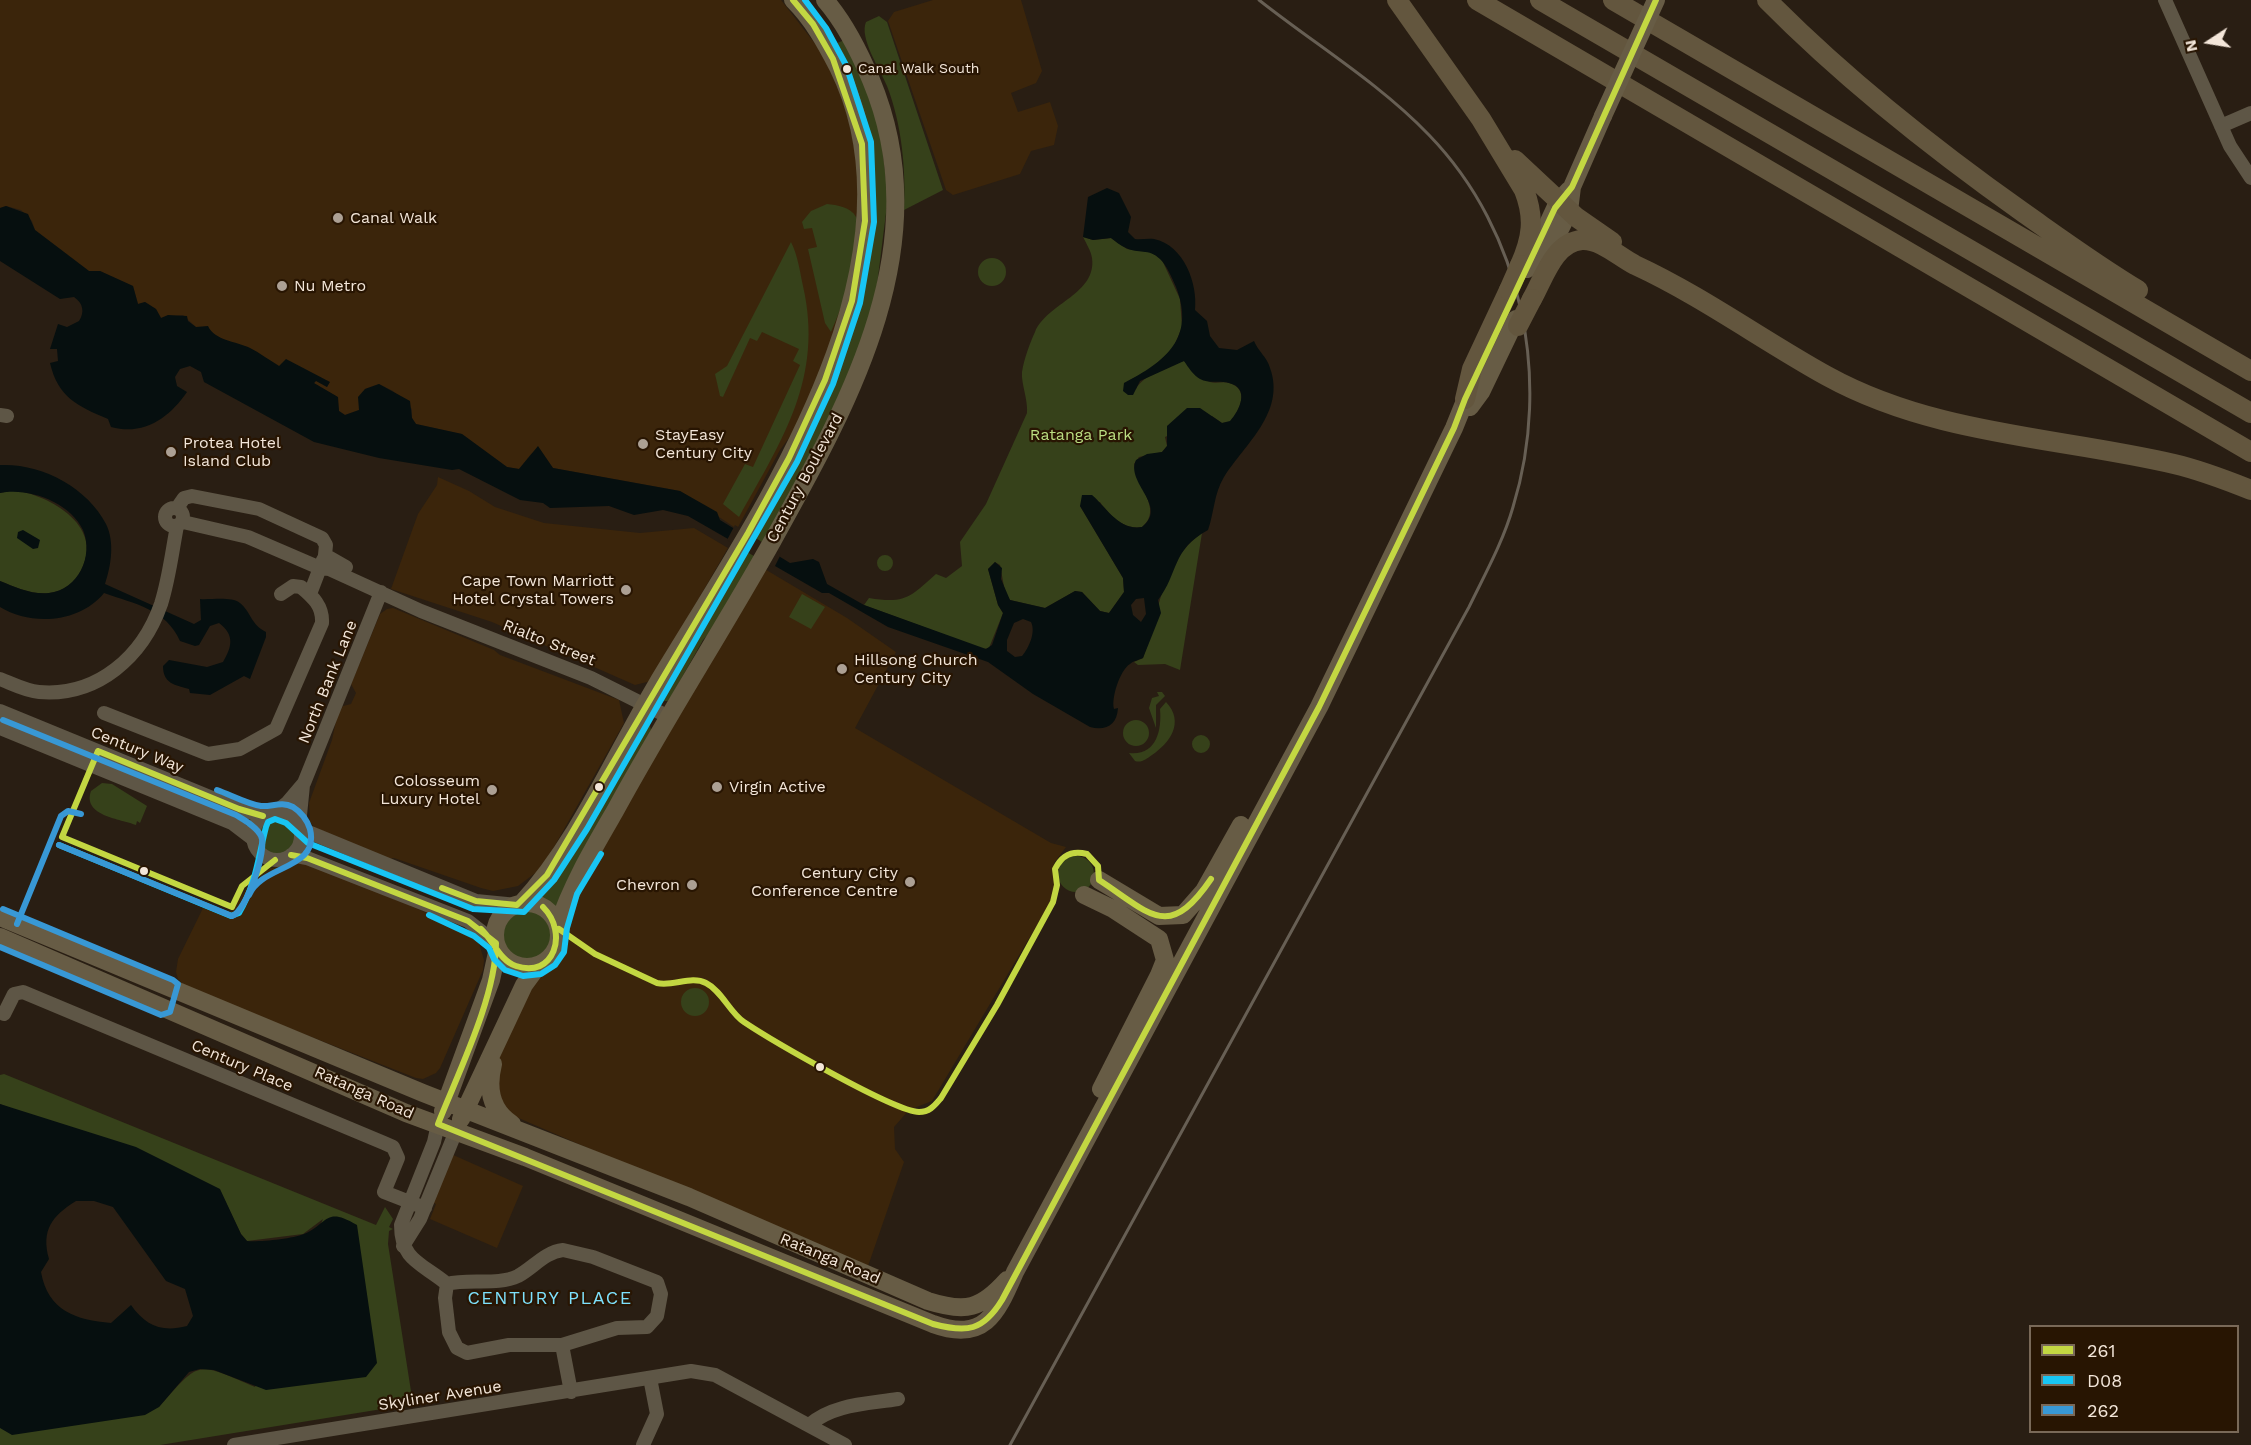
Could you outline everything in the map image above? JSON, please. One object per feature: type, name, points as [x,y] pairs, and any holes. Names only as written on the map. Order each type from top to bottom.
[{"type":"highway","points":[[1396,0],[1481,119],[1513,157],[1564,207],[1651,270]]},
{"type":"highway","points":[[1477,0],[2251,452]]},
{"type":"highway","points":[[1540,0],[2251,413]]},
{"type":"highway","points":[[1612,0],[2251,371]]},
{"type":"highway","points":[[1767,0],[1846,75],[1941,155],[2108,272],[2251,359]]},
{"type":"highway","points":[[1465,399],[1472,369],[1513,314],[1526,283],[1531,235],[1529,202],[1517,176],[1481,119]]},
{"type":"highway","points":[[1513,314],[1526,283],[1566,244],[1583,240],[1594,242],[1651,270],[1829,377],[1913,412],[1962,425],[2174,464],[2251,490]]},
{"type":"main road","name":"Century Boulevard","points":[[438,1124],[490,980],[497,946],[495,930],[500,919],[519,904],[547,875],[565,849],[646,703],[749,530],[813,413],[838,352],[855,286],[864,227],[866,166],[858,120],[841,74],[809,16],[793,0]]},
{"type":"main road","name":"Century Boulevard","points":[[456,1131],[524,985],[538,966],[549,959],[556,948],[558,926],[569,891],[758,566],[837,422],[866,356],[890,261],[895,194],[893,163],[889,135],[868,73],[848,33],[825,0]]},
{"type":"main road","points":[[1526,283],[1564,207],[1656,0]]},
{"type":"main road","points":[[1454,428],[1481,392],[1513,314]]},
{"type":"main road","points":[[813,413],[847,358],[856,354],[866,356]]},
{"type":"main road","points":[[1015,1272],[1273,793],[1365,615],[1454,428],[1465,399]]},
{"type":"main road","points":[[1099,880],[1158,916],[1183,915],[1204,891],[1254,806],[1273,793]]},
{"type":"main road","points":[[1084,895],[1113,909],[1159,939],[1164,958],[1159,975],[1103,1080],[1090,1131]]},
{"type":"main road","points":[[519,904],[531,903],[543,908],[552,915],[558,926]]},
{"type":"main road","name":"Ratanga Road","points":[[0,917],[446,1102],[689,1197],[928,1301],[952,1308],[963,1308],[985,1301],[1015,1272]]},
{"type":"main road","name":"Ratanga Road","points":[[0,937],[438,1124],[949,1330],[966,1330],[988,1321],[999,1308],[1015,1272]]},
{"type":"main road","points":[[497,946],[504,958],[514,965],[526,968],[538,966]]},
{"type":"main road","points":[[501,1037],[490,1077],[492,1102],[504,1118],[542,1141]]},
{"type":"street","points":[[2165,0],[2235,155],[2251,178]]},
{"type":"street","points":[[2221,126],[2251,113]]},
{"type":"street","points":[[0,679],[40,693],[73,689],[95,683],[115,672],[132,656],[158,611],[180,524],[182,512],[177,508],[184,498],[192,495],[259,509],[322,538],[326,545],[310,594]]},
{"type":"street","name":"Rialto Street","points":[[180,524],[248,537],[322,562],[329,569],[361,584],[591,678],[646,703],[669,717]]},
{"type":"street","points":[[105,713],[211,754],[240,749],[268,735],[276,729],[322,623],[322,611],[310,594],[296,586],[281,594]]},
{"type":"street","name":"North Bank Lane","points":[[300,827],[304,783],[381,592]]},
{"type":"street","name":"Century Way","points":[[0,711],[239,809],[270,813]]},
{"type":"street","name":"Century Way","points":[[0,728],[232,823],[253,839]]},
{"type":"street","name":"North Bank Lane","points":[[270,813],[304,783]]},
{"type":"street","points":[[300,827],[301,843],[291,855],[279,860],[267,858],[259,852],[253,839],[255,826],[270,813],[291,816],[300,827],[476,901],[519,904]]},
{"type":"street","points":[[291,855],[308,858],[468,921],[497,946]]},
{"type":"street","name":"Century Place","points":[[4,1014],[14,994],[23,992],[393,1147],[398,1158],[384,1192],[424,1208]]},
{"type":"street","points":[[438,1124],[434,1142],[401,1225],[403,1246],[408,1256],[447,1284]]},
{"type":"street","points":[[403,1246],[414,1231],[456,1131]]},
{"type":"street","points":[[563,1250],[593,1257],[657,1282],[660,1302],[652,1324],[609,1330],[562,1345],[509,1345],[474,1353],[463,1352],[457,1348],[449,1332],[445,1298],[447,1284],[460,1280],[505,1280],[516,1277],[552,1252],[563,1250]]},
{"type":"street","points":[[562,1345],[571,1392]]},
{"type":"street","name":"Skyliner Avenue","points":[[234,1445],[691,1371],[716,1375],[845,1445]]},
{"type":"street","points":[[643,1445],[657,1414],[650,1378]]},
{"type":"street","points":[[809,1425],[819,1416],[836,1409],[897,1399]]},
{"type":"shaded area","points":[[0,0],[781,0],[820,50],[844,99],[860,175],[851,284],[803,419],[780,450],[737,529],[680,491],[553,468],[539,449],[531,454],[519,469],[507,467],[462,434],[416,424],[412,418],[412,409],[393,391],[379,384],[365,389],[359,410],[345,415],[339,411],[337,397],[314,384],[316,380],[327,387],[329,382],[279,366],[248,347],[236,345],[196,327],[183,315],[161,318],[156,309],[145,302],[138,304],[133,286],[100,271],[89,271],[35,230],[32,221],[21,210],[6,206],[0,208]]},
{"type":"shaded area","points":[[933,0],[1021,0],[1042,71],[1036,83],[1011,93],[1018,112],[1050,102],[1058,126],[1054,145],[1031,151],[1020,174],[953,195],[946,190],[888,21],[894,12]]},
{"type":"shaded area","points":[[1107,188],[1119,193],[1131,217],[1128,232],[1135,239],[1154,239],[1164,243],[1181,257],[1194,289],[1195,310],[1207,321],[1210,336],[1219,348],[1237,350],[1254,341],[1269,364],[1273,384],[1273,399],[1261,427],[1221,483],[1208,530],[1196,538],[1181,554],[1158,600],[1161,613],[1143,658],[1126,667],[1120,678],[1113,704],[1114,709],[1118,708],[1113,723],[1101,728],[1090,727],[1033,694],[988,662],[888,627],[829,593],[822,593],[688,516],[663,510],[634,515],[609,506],[550,508],[543,503],[520,500],[459,469],[452,470],[379,458],[314,442],[204,382],[201,372],[190,366],[180,369],[175,377],[177,386],[187,392],[164,417],[145,427],[123,429],[111,427],[108,419],[87,410],[70,399],[58,384],[50,363],[58,361],[57,349],[50,349],[58,324],[67,327],[79,321],[82,311],[79,302],[74,297],[60,299],[0,261],[0,208],[6,206],[28,214],[35,230],[89,271],[100,271],[133,286],[138,304],[145,302],[156,309],[161,318],[168,315],[187,316],[188,321],[196,327],[208,326],[221,338],[250,348],[279,366],[286,359],[330,382],[327,387],[316,381],[314,383],[338,397],[339,411],[345,415],[359,410],[358,397],[365,389],[379,384],[410,401],[412,418],[416,424],[462,434],[507,467],[519,469],[538,446],[553,468],[680,491],[717,512],[720,520],[790,563],[813,559],[819,562],[827,584],[864,605],[986,649],[992,645],[1003,613],[998,605],[988,569],[995,562],[1002,568],[1001,579],[1010,600],[1045,608],[1075,591],[1082,592],[1100,611],[1109,613],[1124,592],[1123,578],[1080,506],[1082,495],[1092,495],[1114,517],[1127,526],[1142,527],[1149,519],[1151,511],[1136,477],[1134,469],[1136,460],[1147,454],[1162,452],[1167,446],[1167,426],[1187,408],[1200,408],[1222,423],[1230,421],[1240,405],[1241,394],[1235,386],[1225,382],[1200,379],[1193,374],[1184,361],[1140,381],[1133,395],[1128,395],[1123,391],[1124,383],[1164,357],[1173,346],[1182,321],[1181,305],[1169,272],[1156,256],[1148,252],[1126,248],[1111,238],[1093,240],[1083,237],[1088,197]],"holes":[[[1144,598],[1146,614],[1141,622],[1133,615],[1131,605],[1136,599]],[[1023,619],[1031,622],[1032,635],[1022,656],[1015,657],[1007,651],[1007,640],[1014,623]]]},
{"type":"shaded area","points":[[0,465],[16,465],[47,473],[75,489],[98,511],[109,531],[111,546],[105,584],[194,624],[201,620],[200,599],[226,599],[240,603],[257,626],[266,632],[250,679],[244,676],[210,695],[190,693],[189,689],[167,680],[163,666],[169,660],[207,667],[223,662],[230,646],[230,637],[219,623],[210,626],[199,645],[195,646],[180,641],[167,622],[148,609],[104,593],[83,610],[55,618],[27,617],[0,607],[0,581],[36,593],[49,593],[68,586],[75,579],[85,561],[86,540],[77,520],[58,504],[23,492],[0,493]]},
{"type":"shaded area","points":[[438,477],[469,491],[495,507],[544,523],[640,533],[694,528],[728,548],[651,681],[635,685],[492,622],[391,589],[418,514],[437,485]]},
{"type":"shaded area","points":[[23,530],[40,540],[38,548],[33,549],[17,538],[18,532]]},
{"type":"shaded area","points":[[763,568],[847,618],[896,652],[855,728],[1051,843],[1066,847],[1054,863],[1055,895],[932,1101],[909,1110],[894,1127],[895,1149],[904,1162],[867,1269],[507,1113],[499,1107],[490,1069],[526,992],[565,954],[572,893]]},
{"type":"shaded area","points":[[393,608],[494,650],[500,655],[619,700],[624,723],[554,847],[538,871],[518,886],[493,891],[481,888],[394,858],[388,859],[315,828],[310,822],[309,803],[332,740],[337,716],[343,706],[351,704],[356,693],[351,684],[380,614]]},
{"type":"shaded area","points":[[293,862],[308,863],[456,925],[478,940],[484,960],[483,970],[436,1073],[423,1079],[416,1078],[187,988],[178,979],[176,972],[178,959],[204,906],[228,914],[251,882],[264,870]]},
{"type":"shaded area","points":[[0,1104],[136,1147],[220,1189],[241,1234],[247,1241],[299,1236],[333,1217],[347,1219],[357,1225],[377,1363],[366,1377],[266,1390],[214,1370],[200,1369],[189,1372],[159,1407],[145,1415],[12,1435],[0,1428]],"holes":[[[76,1201],[94,1201],[113,1207],[166,1281],[185,1289],[193,1316],[187,1326],[178,1328],[155,1326],[142,1318],[131,1305],[111,1323],[98,1322],[75,1316],[57,1304],[50,1296],[41,1272],[49,1259],[46,1240],[50,1225],[61,1212]]]},
{"type":"shaded area","points":[[451,1154],[523,1186],[497,1248],[430,1219],[436,1204],[431,1202]]},
{"type":"green space","points":[[879,16],[887,22],[943,190],[904,210],[903,163],[896,116],[887,86],[865,36],[866,22]]},
{"type":"green space","points":[[845,40],[861,67],[881,137],[888,197],[876,293],[846,393],[718,624],[703,640],[668,701],[663,701],[659,698],[831,387],[850,334],[871,155],[866,118],[859,94],[837,43]]},
{"type":"green space","points":[[827,204],[851,211],[856,217],[858,227],[856,257],[841,308],[831,332],[825,323],[808,249],[817,247],[812,228],[804,229],[802,222],[811,211]]},
{"type":"green space","name":"Ratanga Park","points":[[1083,237],[1093,240],[1111,238],[1127,249],[1151,252],[1162,260],[1180,299],[1182,327],[1173,349],[1149,370],[1130,380],[1136,389],[1150,375],[1184,361],[1207,381],[1227,382],[1235,386],[1241,395],[1237,412],[1230,422],[1222,423],[1212,416],[1165,437],[1167,446],[1162,452],[1139,457],[1134,464],[1147,497],[1150,513],[1142,527],[1123,524],[1100,502],[1080,506],[1123,578],[1124,592],[1109,613],[1100,611],[1082,592],[1075,591],[1045,608],[1010,600],[1005,592],[1000,565],[995,562],[988,569],[998,605],[1003,613],[989,648],[983,649],[864,605],[869,598],[891,600],[907,597],[936,574],[946,578],[962,566],[960,542],[986,504],[1027,413],[1022,372],[1033,336],[1041,322],[1087,281],[1092,258]]},
{"type":"green space","points":[[791,242],[803,286],[808,319],[808,350],[803,379],[784,434],[739,517],[723,504],[745,464],[753,467],[800,365],[793,361],[799,349],[762,332],[757,341],[750,338],[723,397],[720,396],[715,374],[727,366]]},
{"type":"green space","points":[[992,258],[1002,262],[1006,272],[1002,282],[992,286],[982,282],[978,272],[982,262]]},
{"type":"green space","points":[[13,490],[28,493],[58,507],[81,529],[86,542],[86,557],[76,578],[62,589],[49,593],[36,593],[0,581],[0,493]]},
{"type":"green space","points":[[1202,533],[1180,670],[1165,664],[1138,665],[1134,662],[1143,658],[1170,574],[1188,545]]},
{"type":"green space","points":[[885,555],[893,563],[885,571],[877,563]]},
{"type":"green space","points":[[802,594],[825,607],[811,629],[789,617]]},
{"type":"green space","points":[[1157,692],[1162,692],[1165,696],[1156,705],[1156,728],[1149,708],[1152,698],[1159,696]]},
{"type":"green space","points":[[1166,702],[1174,717],[1173,732],[1159,750],[1142,761],[1135,761],[1129,753],[1138,753],[1151,746],[1160,726],[1160,709]]},
{"type":"green space","points":[[648,718],[652,734],[559,913],[548,901],[538,897]]},
{"type":"green space","points":[[1136,720],[1145,724],[1149,733],[1145,742],[1136,746],[1127,742],[1123,733],[1127,724]]},
{"type":"green space","points":[[1197,735],[1205,735],[1210,740],[1208,751],[1197,753],[1192,748],[1192,740]]},
{"type":"green space","points":[[102,783],[112,784],[147,806],[140,823],[137,821],[136,825],[104,815],[92,806],[91,791]]},
{"type":"green space","points":[[277,817],[290,823],[296,836],[290,849],[277,855],[264,849],[258,836],[264,823]]},
{"type":"green space","points":[[1076,856],[1089,861],[1094,874],[1089,887],[1076,892],[1063,887],[1058,874],[1063,861]]},
{"type":"green space","points":[[522,911],[532,911],[544,918],[551,930],[551,940],[544,952],[532,959],[522,959],[507,948],[503,940],[503,930],[514,915]]},
{"type":"green space","points":[[695,988],[705,992],[709,1002],[705,1012],[695,1016],[685,1012],[681,1002],[685,992]]},
{"type":"green space","points":[[4,1074],[376,1225],[385,1207],[393,1219],[389,1227],[393,1229],[389,1231],[388,1244],[413,1404],[160,1445],[0,1445],[0,1428],[159,1407],[183,1380],[201,1370],[221,1373],[255,1387],[323,1219],[303,1234],[247,1241],[241,1234],[219,1189],[0,1104],[0,1075]]},
{"type":"pier","points":[[735,525],[781,554],[774,568],[727,540]]},
{"type":"railway","points":[[1010,1445],[1469,607],[1504,533],[1513,507],[1524,459],[1530,409],[1528,359],[1521,310],[1507,262],[1487,216],[1461,174],[1410,116],[1368,81],[1259,0]]},
{"type":"transit line","name":"261","points":[[442,888],[476,901],[517,905],[547,875],[748,533],[789,458],[825,380],[852,301],[865,221],[862,144],[833,59],[813,24],[793,0]]},
{"type":"transit line","name":"D08","points":[[59,845],[231,916],[239,913],[245,902],[256,871],[266,827],[268,822],[275,819],[286,823],[308,843],[473,909],[524,912],[554,880],[587,829],[797,462],[833,384],[860,303],[874,222],[871,142],[846,65],[826,28],[805,0]]},
{"type":"transit line","name":"261","points":[[291,855],[307,858],[468,921],[496,943],[490,987],[483,1011],[438,1124],[933,1324],[965,1329],[981,1324],[1002,1300],[1319,707],[1454,428],[1465,399],[1555,208],[1572,187],[1656,0]]},
{"type":"transit line","name":"262","points":[[3,720],[236,815],[257,830],[262,843],[259,866],[249,892],[238,912],[232,916],[59,845]]},
{"type":"transit line","name":"261","points":[[98,751],[239,809],[263,816]]},
{"type":"transit line","name":"261","points":[[62,837],[98,751]]},
{"type":"transit line","name":"262","points":[[217,790],[256,805],[284,804],[293,807],[303,816],[310,829],[311,842],[307,852],[299,860],[265,877],[249,895]]},
{"type":"transit line","name":"262","points":[[17,924],[61,816],[68,811],[81,814]]},
{"type":"transit line","name":"261","points":[[62,837],[232,907]]},
{"type":"transit line","name":"261","points":[[559,929],[595,954],[657,983],[669,984],[694,980],[706,983],[717,991],[739,1018],[758,1031],[859,1088],[905,1109],[923,1112],[934,1106],[941,1098],[997,1005],[1053,902],[1057,885],[1055,869],[1064,857],[1072,853],[1087,854],[1098,866],[1099,880],[1132,903],[1158,915],[1170,916],[1183,910],[1211,879]]},
{"type":"transit line","name":"D08","points":[[429,915],[474,936],[489,948],[494,959],[505,970],[523,976],[541,974],[555,965],[564,952],[567,928],[577,894],[601,854]]},
{"type":"transit line","name":"261","points":[[232,907],[242,886],[275,860]]},
{"type":"transit line","name":"261","points":[[481,929],[505,960],[516,966],[529,968],[540,966],[554,951],[556,941],[551,918],[543,907]]},
{"type":"transit line","name":"262","points":[[0,947],[161,1015],[170,1012],[178,984],[173,980],[3,909]]},
{"type":"place","name":"Canal Walk South","points":[[847,69]]},
{"type":"place","name":"Canal Walk","points":[[338,218]]},
{"type":"place","name":"Nu Metro","points":[[282,286]]},
{"type":"place","name":"StayEasy Century City","points":[[643,444]]},
{"type":"place","name":"Protea Hotel Island Club","points":[[171,452]]},
{"type":"place","name":"Cape Town Marriott Hotel Crystal Towers","points":[[626,590]]},
{"type":"place","name":"Hillsong Church Century City","points":[[842,669]]},
{"type":"place","name":"Virgin Active","points":[[717,787]]},
{"type":"place","name":"Colosseum Luxury Hotel","points":[[492,790]]},
{"type":"place","name":"Century City Conference Centre","points":[[910,882]]},
{"type":"place","name":"Chevron","points":[[692,885]]},
{"type":"district","name":"CENTURY PLACE","points":[[550,1299]]}]
